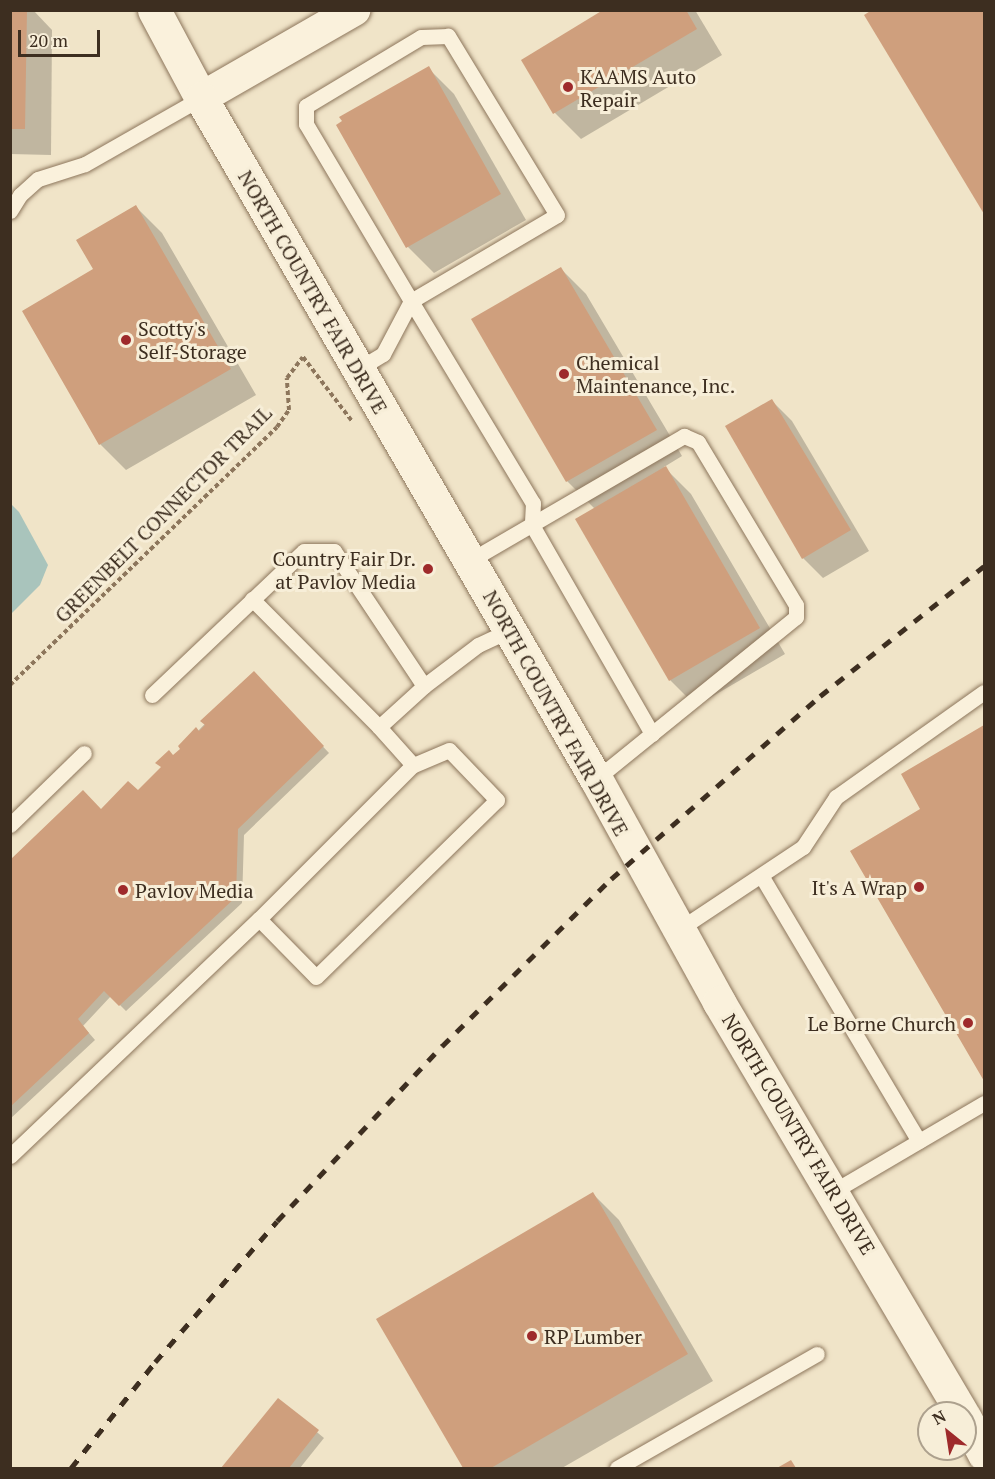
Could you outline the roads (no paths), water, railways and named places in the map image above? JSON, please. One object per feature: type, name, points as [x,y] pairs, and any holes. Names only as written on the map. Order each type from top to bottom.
[{"type":"street","name":"NORTH COUNTRY FAIR DRIVE","points":[[154,10],[201,98],[596,778],[678,930],[834,1191],[955,1401]]},
{"type":"street","points":[[201,98],[354,10]]},
{"type":"lane","points":[[358,369],[383,354],[411,301],[557,215],[448,36],[421,37],[306,106],[306,124],[411,301],[532,503],[532,525],[652,734]]},
{"type":"lane","points":[[10,211],[20,195],[38,179],[85,164],[201,98]]},
{"type":"lane","points":[[470,561],[684,436],[698,442],[796,605],[796,617],[596,778]]},
{"type":"lane","points":[[152,695],[304,551],[334,551],[424,686]]},
{"type":"lane","points":[[252,599],[379,727],[413,765]]},
{"type":"lane","points":[[379,727],[424,686],[478,645],[510,630]]},
{"type":"lane","points":[[678,930],[762,877],[802,847],[836,797],[984,692]]},
{"type":"lane","points":[[10,1156],[259,919],[413,765],[449,750],[497,800],[316,977],[259,919]]},
{"type":"lane","points":[[10,825],[84,753]]},
{"type":"lane","points":[[762,877],[919,1141]]},
{"type":"lane","points":[[834,1191],[984,1103]]},
{"type":"lane","points":[[617,1468],[817,1354]]},
{"type":"water","points":[[11,504],[19,512],[48,565],[40,585],[11,614]]},
{"type":"railway","points":[[71,1468],[155,1362],[277,1221],[442,1046],[611,879],[820,696],[984,566]]},
{"type":"place","name":"KAAMS Auto Repair","points":[[568,87]]},
{"type":"place","name":"Scotty's Self-Storage","points":[[126,340]]},
{"type":"place","name":"Chemical Maintenance, Inc.","points":[[564,374]]},
{"type":"place","name":"Country Fair Dr. at Pavlov Media","points":[[428,569]]},
{"type":"place","name":"It's A Wrap","points":[[919,887]]},
{"type":"place","name":"Pavlov Media","points":[[123,890]]},
{"type":"place","name":"Le Borne Church","points":[[968,1023]]},
{"type":"place","name":"RP Lumber","points":[[532,1336]]}]
